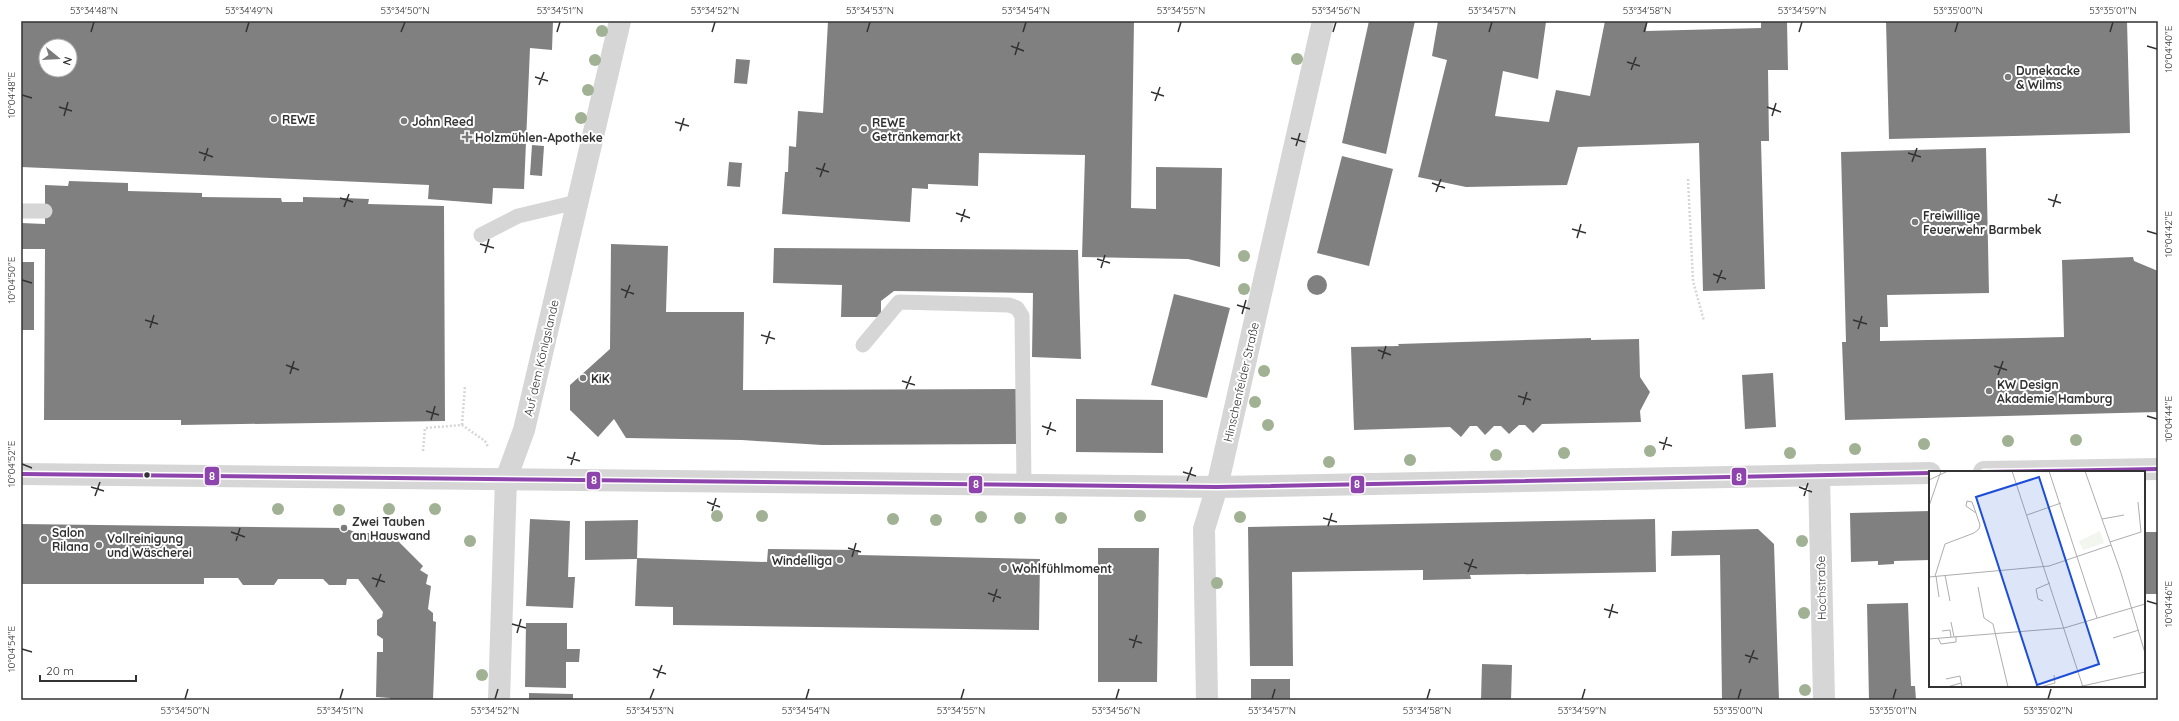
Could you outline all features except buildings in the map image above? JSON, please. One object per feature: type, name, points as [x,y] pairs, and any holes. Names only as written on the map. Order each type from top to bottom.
[{"type":"street","name":"Auf dem Königslande","points":[[499,700],[506,479],[524,430],[620,21]]},
{"type":"street","name":"Hinschenfelder Straße","points":[[1207,700],[1204,529],[1216,487],[1323,21]]},
{"type":"street","points":[[2085,471],[2158,469]]},
{"type":"street","points":[[21,474],[1216,487],[1929,473]]},
{"type":"street","name":"Hochstraße","points":[[1819,475],[1824,700]]},
{"type":"lane","points":[[482,235],[518,216],[577,202]]},
{"type":"lane","points":[[21,211],[45,211]]},
{"type":"lane","points":[[864,345],[899,302],[1009,305],[1017,308],[1022,316],[1024,485]]},
{"type":"path","points":[[1688,179],[1693,281],[1704,321]]},
{"type":"path","points":[[462,425],[465,386]]},
{"type":"path","points":[[420,478],[426,428],[462,425],[485,441]]},
{"type":"transit line","name":"8","points":[[2042,471],[2158,469]]},
{"type":"transit line","name":"8","points":[[21,474],[1217,487],[1929,473]]},
{"type":"place","name":"Dunekacke & Wilms","points":[[2008,77]]},
{"type":"place","name":"REWE","points":[[274,119]]},
{"type":"place","name":"John Reed","points":[[404,121]]},
{"type":"place","name":"REWE Getränkemarkt","points":[[864,129]]},
{"type":"place","name":"Holzmühlen-Apotheke","points":[[467,137]]},
{"type":"place","name":"Freiwillige Feuerwehr Barmbek","points":[[1915,222]]},
{"type":"place","name":"KiK","points":[[583,378]]},
{"type":"place","name":"KW Design Akademie Hamburg","points":[[1989,391]]},
{"type":"place","name":"Zwei Tauben an Hauswand","points":[[344,528]]},
{"type":"place","name":"Salon Rilana","points":[[44,539]]},
{"type":"place","name":"Vollreinigung und Wäscherei","points":[[99,545]]},
{"type":"place","name":"Windelliga","points":[[840,560]]},
{"type":"place","name":"Wohlfühlmoment","points":[[1004,568]]}]
